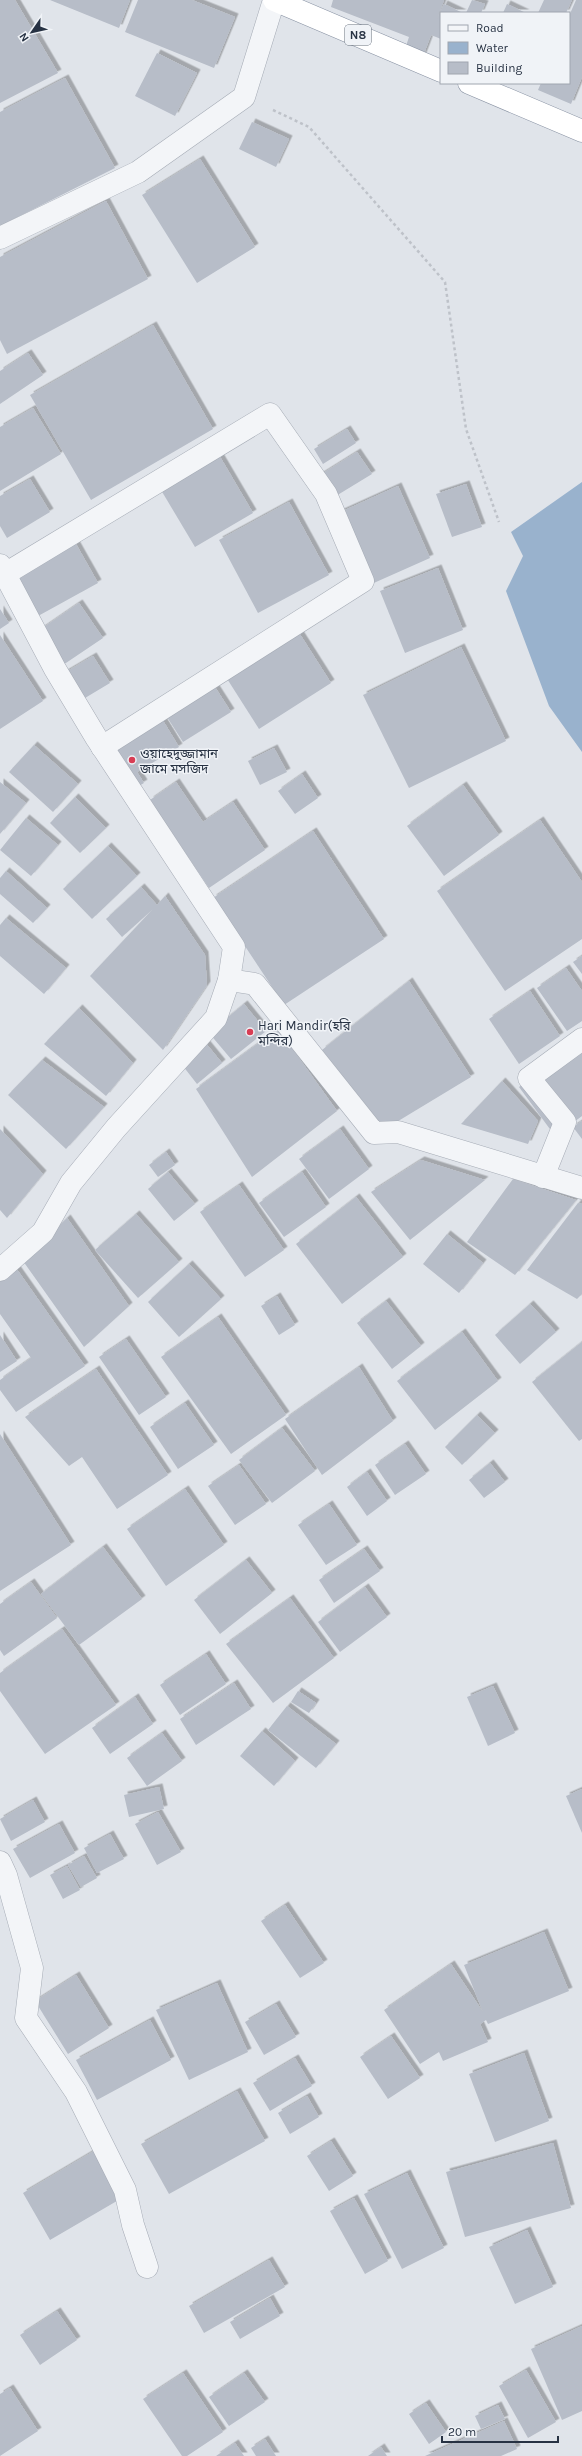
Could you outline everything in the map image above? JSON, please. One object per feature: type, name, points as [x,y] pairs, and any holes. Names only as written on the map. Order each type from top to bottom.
[{"type":"highway","name":"N8","points":[[274,0],[440,71]]},
{"type":"highway","points":[[471,84],[582,131]]},
{"type":"street","points":[[0,238],[138,172],[244,97],[274,0]]},
{"type":"street","points":[[0,1270],[42,1232],[71,1183],[116,1128],[216,1018],[229,980],[234,947],[102,747],[55,669],[2,570],[270,414],[326,494],[363,581],[102,747]]},
{"type":"street","points":[[229,980],[255,984],[374,1133],[398,1132],[582,1188]]},
{"type":"street","points":[[543,1177],[564,1122],[529,1078],[582,1039]]},
{"type":"street","points":[[0,1862],[6,1875],[32,1968],[26,2018],[76,2092],[125,2190],[133,2225],[147,2267]]},
{"type":"path","points":[[244,97],[309,127],[446,282],[466,429],[499,522]]},
{"type":"water","points":[[582,482],[582,752],[549,706],[506,591],[523,556],[511,532]]},
{"type":"building","points":[[0,0],[15,0],[58,73],[0,103]]},
{"type":"building","points":[[50,0],[130,0],[119,28]]},
{"type":"building","points":[[138,0],[192,0],[235,17],[214,68],[125,32]]},
{"type":"building","points":[[333,0],[444,0],[437,19],[440,13],[440,39],[431,35],[423,56],[405,49],[409,37],[331,7]]},
{"type":"building","points":[[472,0],[485,4],[481,12],[466,12]]},
{"type":"building","points":[[544,0],[572,0],[566,12],[538,12]]},
{"type":"building","points":[[576,0],[582,0],[582,77],[571,104],[538,90],[541,84],[570,84],[570,14]]},
{"type":"building","points":[[444,4],[461,12],[440,12]]},
{"type":"building","points":[[507,4],[524,12],[503,12]]},
{"type":"building","points":[[157,53],[197,73],[175,116],[135,96]]},
{"type":"building","points":[[65,78],[115,168],[0,226],[0,112]]},
{"type":"building","points":[[252,122],[289,139],[276,167],[239,149]]},
{"type":"building","points":[[200,159],[255,247],[197,283],[142,195]]},
{"type":"building","points":[[106,201],[148,279],[7,354],[0,340],[0,257]]},
{"type":"building","points":[[153,325],[213,429],[91,500],[30,395]]},
{"type":"building","points":[[28,353],[43,375],[0,404],[0,371]]},
{"type":"building","points":[[33,408],[61,454],[0,491],[0,427]]},
{"type":"building","points":[[347,429],[356,443],[323,464],[314,449]]},
{"type":"building","points":[[216,450],[253,513],[195,547],[158,485]]},
{"type":"building","points":[[357,452],[372,474],[331,499],[317,477]]},
{"type":"building","points":[[30,479],[50,512],[7,538],[0,526],[0,496]]},
{"type":"building","points":[[466,484],[482,527],[452,537],[436,494]]},
{"type":"building","points":[[398,486],[430,558],[367,586],[334,515]]},
{"type":"building","points":[[289,502],[329,575],[258,613],[219,540]]},
{"type":"building","points":[[76,544],[98,583],[29,621],[8,582]]},
{"type":"building","points":[[438,568],[463,630],[405,653],[380,591]]},
{"type":"building","points":[[79,603],[103,638],[57,669],[34,634]]},
{"type":"building","points":[[0,609],[9,623],[0,629]]},
{"type":"building","points":[[296,628],[331,683],[259,729],[224,674]]},
{"type":"building","points":[[0,635],[43,701],[0,729]]},
{"type":"building","points":[[461,647],[506,741],[409,788],[363,695]]},
{"type":"building","points":[[93,656],[110,683],[70,707],[54,679]]},
{"type":"building","points":[[213,684],[231,712],[183,742],[165,714]]},
{"type":"building","name":"ওয়াহেদুজ্জামান জামে মসজিদ","points":[[159,714],[179,747],[137,772],[144,783],[127,793],[100,749]]},
{"type":"building","points":[[34,745],[78,784],[53,812],[9,772]]},
{"type":"building","points":[[274,748],[287,772],[260,785],[248,761]]},
{"type":"building","points":[[302,774],[318,798],[295,814],[278,791]]},
{"type":"building","points":[[0,782],[26,803],[0,834]]},
{"type":"building","points":[[176,782],[203,822],[233,802],[265,850],[209,888],[150,800]]},
{"type":"building","points":[[463,785],[499,835],[444,876],[407,826]]},
{"type":"building","points":[[75,797],[106,828],[80,853],[50,823]]},
{"type":"building","points":[[26,818],[58,845],[31,876],[0,850]]},
{"type":"building","points":[[540,820],[582,882],[582,939],[505,991],[437,891]]},
{"type":"building","points":[[313,831],[384,939],[284,1005],[213,898]]},
{"type":"building","points":[[108,846],[137,876],[92,919],[63,889]]},
{"type":"building","points":[[6,871],[47,908],[33,923],[0,894],[0,878]]},
{"type":"building","points":[[141,887],[157,905],[165,896],[205,955],[207,985],[163,1050],[90,976],[153,909],[122,937],[106,919]]},
{"type":"building","points":[[6,918],[66,968],[44,994],[0,956],[0,925]]},
{"type":"building","points":[[582,956],[582,974],[573,962]]},
{"type":"building","points":[[566,968],[582,991],[582,1021],[567,1031],[537,988]]},
{"type":"building","points":[[409,981],[471,1077],[385,1129],[322,1050]]},
{"type":"building","points":[[530,991],[560,1036],[519,1064],[489,1019]]},
{"type":"building","points":[[244,1004],[266,1031],[231,1059],[209,1033]]},
{"type":"building","points":[[79,1008],[133,1063],[106,1096],[44,1044]]},
{"type":"building","points":[[278,1029],[337,1111],[252,1177],[196,1089]]},
{"type":"building","points":[[204,1041],[222,1063],[197,1084],[179,1061]]},
{"type":"building","points":[[582,1041],[582,1116],[555,1136],[519,1087]]},
{"type":"building","points":[[42,1060],[104,1107],[66,1149],[8,1095]]},
{"type":"building","points":[[502,1081],[538,1121],[528,1144],[461,1124]]},
{"type":"building","points":[[582,1121],[582,1139],[573,1127]]},
{"type":"building","points":[[0,1129],[43,1174],[7,1218],[0,1210]]},
{"type":"building","points":[[340,1129],[369,1169],[329,1199],[299,1159]]},
{"type":"building","points":[[166,1152],[175,1165],[158,1177],[149,1165]]},
{"type":"building","points":[[421,1160],[485,1180],[410,1240],[371,1192]]},
{"type":"building","points":[[168,1172],[195,1204],[174,1221],[148,1189]]},
{"type":"building","points":[[302,1172],[326,1207],[284,1237],[259,1203]]},
{"type":"building","points":[[513,1179],[576,1200],[515,1275],[467,1242]]},
{"type":"building","points":[[239,1185],[284,1250],[245,1277],[200,1212]]},
{"type":"building","points":[[356,1197],[403,1257],[342,1304],[296,1244]]},
{"type":"building","points":[[578,1203],[582,1204],[582,1294],[577,1299],[527,1270]]},
{"type":"building","points":[[136,1214],[179,1262],[138,1298],[95,1250]]},
{"type":"building","points":[[67,1218],[129,1306],[84,1347],[23,1261]]},
{"type":"building","points":[[447,1234],[483,1263],[459,1293],[423,1264]]},
{"type":"building","points":[[189,1264],[221,1299],[179,1337],[148,1302]]},
{"type":"building","points":[[16,1268],[85,1366],[16,1412],[0,1390],[0,1380],[31,1358],[0,1314],[0,1279]]},
{"type":"building","points":[[277,1296],[295,1325],[279,1335],[261,1306]]},
{"type":"building","points":[[386,1301],[421,1346],[392,1369],[357,1323]]},
{"type":"building","points":[[530,1304],[556,1332],[520,1364],[495,1335]]},
{"type":"building","points":[[218,1317],[286,1415],[231,1454],[161,1357]]},
{"type":"building","points":[[462,1332],[498,1381],[435,1430],[397,1381]]},
{"type":"building","points":[[0,1335],[17,1361],[0,1372]]},
{"type":"building","points":[[126,1339],[166,1397],[139,1415],[99,1357]]},
{"type":"building","points":[[582,1342],[582,1439],[579,1441],[532,1382]]},
{"type":"building","points":[[359,1367],[393,1421],[322,1475],[285,1419]]},
{"type":"building","points":[[96,1369],[168,1475],[117,1509],[82,1457],[69,1466],[25,1417]]},
{"type":"building","points":[[185,1403],[214,1445],[178,1469],[150,1427]]},
{"type":"building","points":[[477,1415],[495,1433],[462,1465],[445,1447]]},
{"type":"building","points":[[282,1428],[315,1471],[272,1503],[239,1460]]},
{"type":"building","points":[[0,1434],[71,1545],[0,1591]]},
{"type":"building","points":[[405,1444],[426,1474],[395,1495],[375,1465]]},
{"type":"building","points":[[490,1463],[505,1482],[484,1498],[469,1480]]},
{"type":"building","points":[[239,1465],[266,1504],[235,1525],[208,1486]]},
{"type":"building","points":[[367,1472],[387,1501],[367,1516],[347,1487]]},
{"type":"building","points":[[185,1489],[224,1545],[166,1586],[127,1529]]},
{"type":"building","points":[[329,1504],[357,1545],[326,1565],[298,1525]]},
{"type":"building","points":[[103,1547],[142,1599],[79,1645],[41,1594]]},
{"type":"building","points":[[364,1549],[380,1571],[334,1603],[319,1580]]},
{"type":"building","points":[[246,1560],[272,1593],[220,1634],[194,1600]]},
{"type":"building","points":[[31,1582],[57,1618],[4,1656],[0,1650],[0,1604]]},
{"type":"building","points":[[365,1587],[387,1617],[340,1652],[318,1622]]},
{"type":"building","points":[[290,1598],[334,1658],[273,1703],[226,1644]]},
{"type":"building","points":[[62,1629],[116,1705],[45,1754],[0,1691],[0,1673]]},
{"type":"building","points":[[206,1654],[226,1684],[180,1715],[160,1685]]},
{"type":"building","points":[[234,1683],[251,1709],[196,1745],[180,1719]]},
{"type":"building","points":[[493,1686],[515,1733],[488,1746],[467,1697]]},
{"type":"building","points":[[298,1691],[316,1703],[309,1713],[291,1702]]},
{"type":"building","points":[[135,1697],[153,1724],[110,1754],[92,1728]]},
{"type":"building","points":[[287,1706],[336,1744],[316,1768],[268,1730]]},
{"type":"building","points":[[262,1731],[295,1761],[274,1786],[240,1756]]},
{"type":"building","points":[[162,1733],[182,1761],[147,1786],[127,1758]]},
{"type":"building","points":[[159,1787],[164,1809],[129,1817],[124,1795]]},
{"type":"building","points":[[582,1789],[582,1833],[566,1796]]},
{"type":"building","points":[[33,1800],[45,1822],[11,1841],[0,1819]]},
{"type":"building","points":[[158,1812],[181,1852],[157,1865],[135,1824]]},
{"type":"building","points":[[59,1824],[75,1853],[30,1878],[13,1849]]},
{"type":"building","points":[[110,1834],[124,1859],[97,1873],[84,1848]]},
{"type":"building","points":[[84,1856],[97,1878],[81,1887],[68,1865]]},
{"type":"building","points":[[67,1866],[80,1890],[63,1899],[50,1875]]},
{"type":"building","points":[[285,1905],[324,1963],[300,1978],[261,1921]]},
{"type":"building","points":[[544,1932],[569,1991],[488,2024],[486,2020],[480,2024],[488,2042],[443,2061],[439,2052],[420,2064],[384,2010],[451,1964],[483,2012],[464,1965]]},
{"type":"building","points":[[76,1975],[109,2028],[68,2054],[35,2001]]},
{"type":"building","points":[[217,1983],[248,2052],[189,2080],[156,2010]]},
{"type":"building","points":[[276,2004],[296,2037],[264,2055],[245,2022]]},
{"type":"building","points":[[150,2020],[171,2060],[97,2100],[76,2060]]},
{"type":"building","points":[[391,2036],[420,2078],[388,2099],[360,2057]]},
{"type":"building","points":[[524,2053],[549,2121],[495,2142],[469,2074]]},
{"type":"building","points":[[295,2058],[312,2086],[270,2111],[253,2083]]},
{"type":"building","points":[[237,2091],[265,2141],[169,2194],[141,2144]]},
{"type":"building","points":[[307,2096],[319,2117],[290,2134],[278,2113]]},
{"type":"building","points":[[331,2141],[353,2176],[329,2191],[307,2156]]},
{"type":"building","points":[[553,2143],[571,2208],[465,2237],[446,2172]]},
{"type":"building","points":[[94,2151],[122,2198],[50,2240],[23,2193]]},
{"type":"building","points":[[407,2173],[444,2248],[402,2269],[364,2194]]},
{"type":"building","points":[[354,2198],[388,2261],[365,2274],[330,2211]]},
{"type":"building","points":[[527,2230],[553,2287],[515,2304],[489,2247]]},
{"type":"building","points":[[269,2260],[285,2287],[204,2333],[189,2306]]},
{"type":"building","points":[[270,2298],[280,2316],[240,2339],[230,2322]]},
{"type":"building","points":[[57,2311],[77,2340],[40,2365],[20,2335]]},
{"type":"building","points":[[582,2326],[582,2411],[562,2420],[531,2349]]},
{"type":"building","points":[[526,2370],[556,2422],[528,2438],[499,2386]]},
{"type":"building","points":[[183,2373],[223,2432],[187,2456],[182,2456],[143,2399]]},
{"type":"building","points":[[244,2373],[265,2402],[229,2426],[209,2397]]},
{"type":"building","points":[[10,2388],[38,2431],[0,2456],[0,2394]]},
{"type":"building","points":[[426,2403],[446,2432],[429,2444],[409,2414]]},
{"type":"building","points":[[498,2405],[505,2419],[481,2429],[475,2416]]},
{"type":"building","points":[[504,2421],[517,2449],[501,2456],[425,2456]]},
{"type":"building","points":[[265,2439],[276,2456],[256,2456],[251,2448]]},
{"type":"building","points":[[235,2443],[244,2456],[216,2456]]},
{"type":"building","points":[[381,2447],[387,2456],[368,2456]]},
{"type":"place","name":"ওয়াহেদুজ্জামান জামে মসজিদ","points":[[132,760]]},
{"type":"place","name":"Hari Mandir(হরি মন্দির)","points":[[250,1032]]}]
